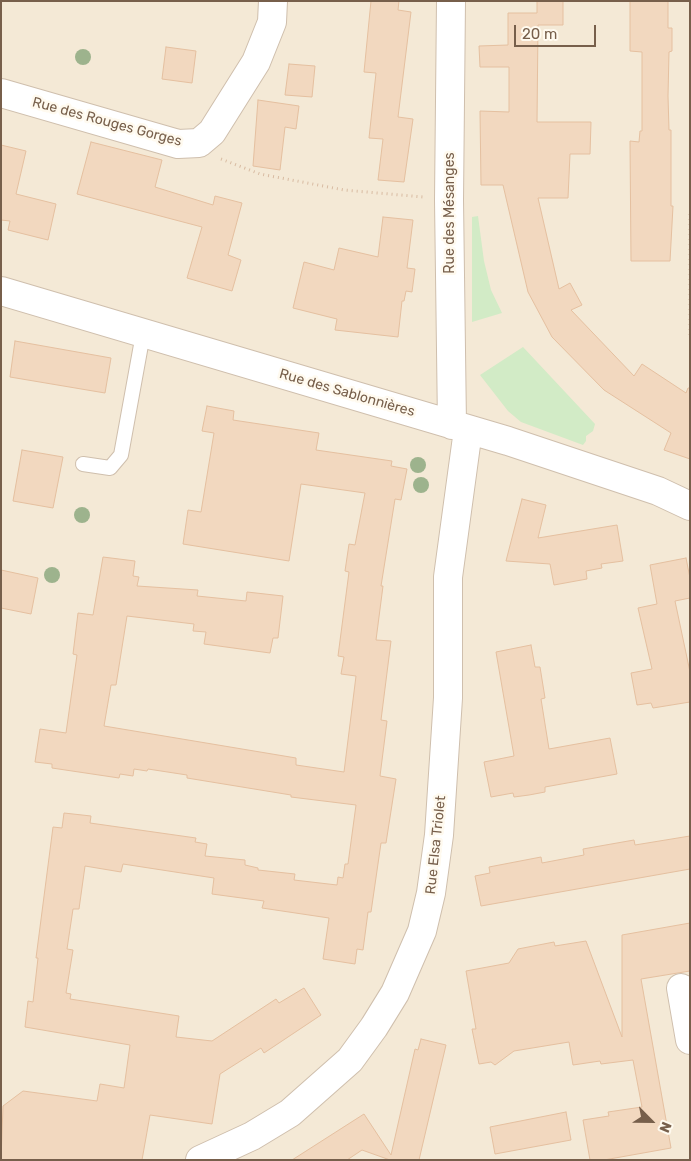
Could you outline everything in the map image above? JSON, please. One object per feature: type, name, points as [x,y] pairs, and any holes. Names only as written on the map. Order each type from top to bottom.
[{"type":"street","name":"Rue des Rouges Gorges","points":[[1,93],[178,144],[200,143],[212,132],[256,62],[272,22],[273,1]]},
{"type":"street","name":"Rue des Mésanges","points":[[451,1],[448,200],[460,427]]},
{"type":"street","name":"Rue des Sablonnières","points":[[1,291],[460,427],[658,491],[690,506]]},
{"type":"street","name":"Rue Elsa Triolet","points":[[200,1160],[252,1136],[290,1113],[350,1060],[374,1028],[395,992],[422,930],[432,893],[439,835],[448,698],[448,577],[460,427]]},
{"type":"street","points":[[681,988],[690,1040]]},
{"type":"lane","points":[[83,464],[110,468],[121,454],[143,334]]},
{"type":"path","points":[[200,143],[204,150],[230,164],[260,174],[344,190],[448,200]]},
{"type":"path","points":[[690,214],[690,338]]},
{"type":"shaded area","points":[[1,1],[690,1],[690,1160],[1,1160]]},
{"type":"green space","points":[[478,216],[484,261],[491,290],[502,313],[472,322],[472,217]]},
{"type":"green space","points":[[523,347],[595,424],[593,431],[586,436],[586,441],[583,445],[521,422],[508,411],[480,375]]},
{"type":"building","points":[[371,1],[399,1],[398,10],[411,12],[398,117],[413,119],[404,182],[378,180],[383,139],[369,138],[376,73],[364,72]]},
{"type":"building","points":[[537,1],[563,1],[563,25],[538,25],[537,122],[591,122],[590,154],[570,154],[568,198],[538,198],[559,289],[570,283],[582,305],[571,310],[634,376],[642,364],[686,393],[688,388],[690,388],[690,459],[664,450],[671,433],[604,390],[552,337],[528,292],[503,185],[481,185],[480,111],[509,112],[509,67],[480,67],[479,46],[508,45],[508,13],[537,13]]},
{"type":"building","points":[[630,1],[668,1],[668,28],[672,28],[672,51],[669,52],[668,96],[669,130],[671,130],[671,206],[673,206],[670,261],[631,261],[630,141],[639,142],[640,131],[642,131],[642,52],[630,51]]},
{"type":"building","points":[[166,47],[196,51],[192,83],[162,79]]},
{"type":"building","points":[[289,64],[315,66],[312,97],[285,95]]},
{"type":"building","points":[[258,100],[299,106],[296,129],[285,127],[280,170],[253,166]]},
{"type":"building","points":[[91,142],[162,160],[155,187],[213,205],[215,196],[242,203],[228,255],[241,260],[232,291],[187,278],[202,227],[77,194]]},
{"type":"building","points":[[1,145],[26,151],[16,194],[56,204],[48,240],[8,230],[10,221],[1,220]]},
{"type":"building","points":[[383,217],[413,220],[407,268],[415,269],[412,292],[406,291],[404,301],[402,301],[398,337],[335,330],[337,319],[293,308],[304,262],[334,270],[339,248],[378,257]]},
{"type":"building","points":[[15,341],[111,358],[105,393],[10,377]]},
{"type":"building","points":[[207,406],[234,411],[233,420],[319,433],[316,450],[392,461],[391,466],[407,469],[401,500],[395,499],[381,586],[383,586],[376,640],[391,641],[381,720],[387,721],[380,776],[396,779],[386,843],[381,843],[371,912],[368,912],[363,950],[357,949],[355,964],[323,959],[329,918],[262,908],[264,901],[212,894],[214,878],[123,864],[121,872],[85,866],[79,909],[73,909],[67,949],[73,950],[66,993],[71,994],[70,999],[179,1016],[176,1037],[212,1041],[276,999],[279,1003],[304,988],[321,1015],[264,1053],[261,1048],[220,1074],[212,1124],[150,1115],[142,1160],[1,1160],[3,1106],[23,1091],[97,1101],[100,1084],[124,1088],[130,1045],[25,1027],[28,1001],[33,1002],[38,958],[36,958],[53,827],[62,828],[64,813],[91,816],[90,823],[196,838],[195,842],[207,844],[205,856],[245,860],[245,865],[258,868],[258,870],[295,874],[294,880],[337,885],[338,877],[343,878],[345,864],[348,864],[356,805],[291,797],[291,795],[187,778],[187,775],[148,769],[147,771],[134,769],[133,776],[120,774],[119,778],[52,768],[52,764],[35,762],[40,729],[66,733],[77,655],[73,654],[78,613],[93,615],[103,557],[135,561],[133,576],[139,577],[137,586],[198,590],[197,596],[246,601],[247,592],[283,596],[278,638],[273,638],[270,653],[204,644],[206,632],[193,631],[194,624],[127,616],[116,685],[111,685],[104,726],[296,758],[296,765],[344,772],[356,676],[341,674],[344,657],[338,656],[349,572],[345,571],[349,544],[355,545],[365,493],[301,484],[289,561],[183,544],[188,510],[201,512],[214,433],[202,431]]},
{"type":"building","points":[[22,450],[63,457],[53,508],[13,501]]},
{"type":"building","points":[[522,499],[546,505],[538,538],[617,525],[623,561],[601,564],[602,568],[586,571],[587,579],[554,585],[550,564],[506,561]]},
{"type":"building","points":[[686,558],[690,578],[690,598],[675,601],[690,672],[690,702],[653,708],[651,703],[637,705],[631,673],[652,669],[638,608],[657,604],[650,565]]},
{"type":"building","points":[[1,570],[38,578],[31,614],[1,608]]},
{"type":"building","points":[[531,645],[535,667],[540,667],[545,698],[541,699],[549,749],[610,738],[617,774],[545,787],[545,792],[529,795],[514,797],[513,793],[491,797],[484,762],[514,756],[496,652]]},
{"type":"building","points":[[690,836],[690,869],[481,906],[475,876],[490,873],[489,867],[541,857],[542,863],[584,855],[583,849],[634,840],[635,845]]},
{"type":"building","points":[[690,923],[690,971],[641,979],[671,1148],[604,1160],[590,1160],[583,1120],[609,1116],[608,1112],[642,1107],[633,1060],[601,1064],[600,1061],[573,1065],[569,1042],[514,1051],[495,1065],[491,1062],[479,1064],[472,1029],[476,1029],[466,971],[509,963],[518,949],[554,942],[555,946],[586,941],[622,1037],[622,935]]},
{"type":"building","points":[[421,1039],[446,1045],[419,1160],[390,1160],[362,1150],[347,1160],[292,1160],[364,1114],[391,1155],[415,1049],[418,1050]]},
{"type":"building","points":[[566,1112],[571,1140],[495,1154],[490,1127]]}]
